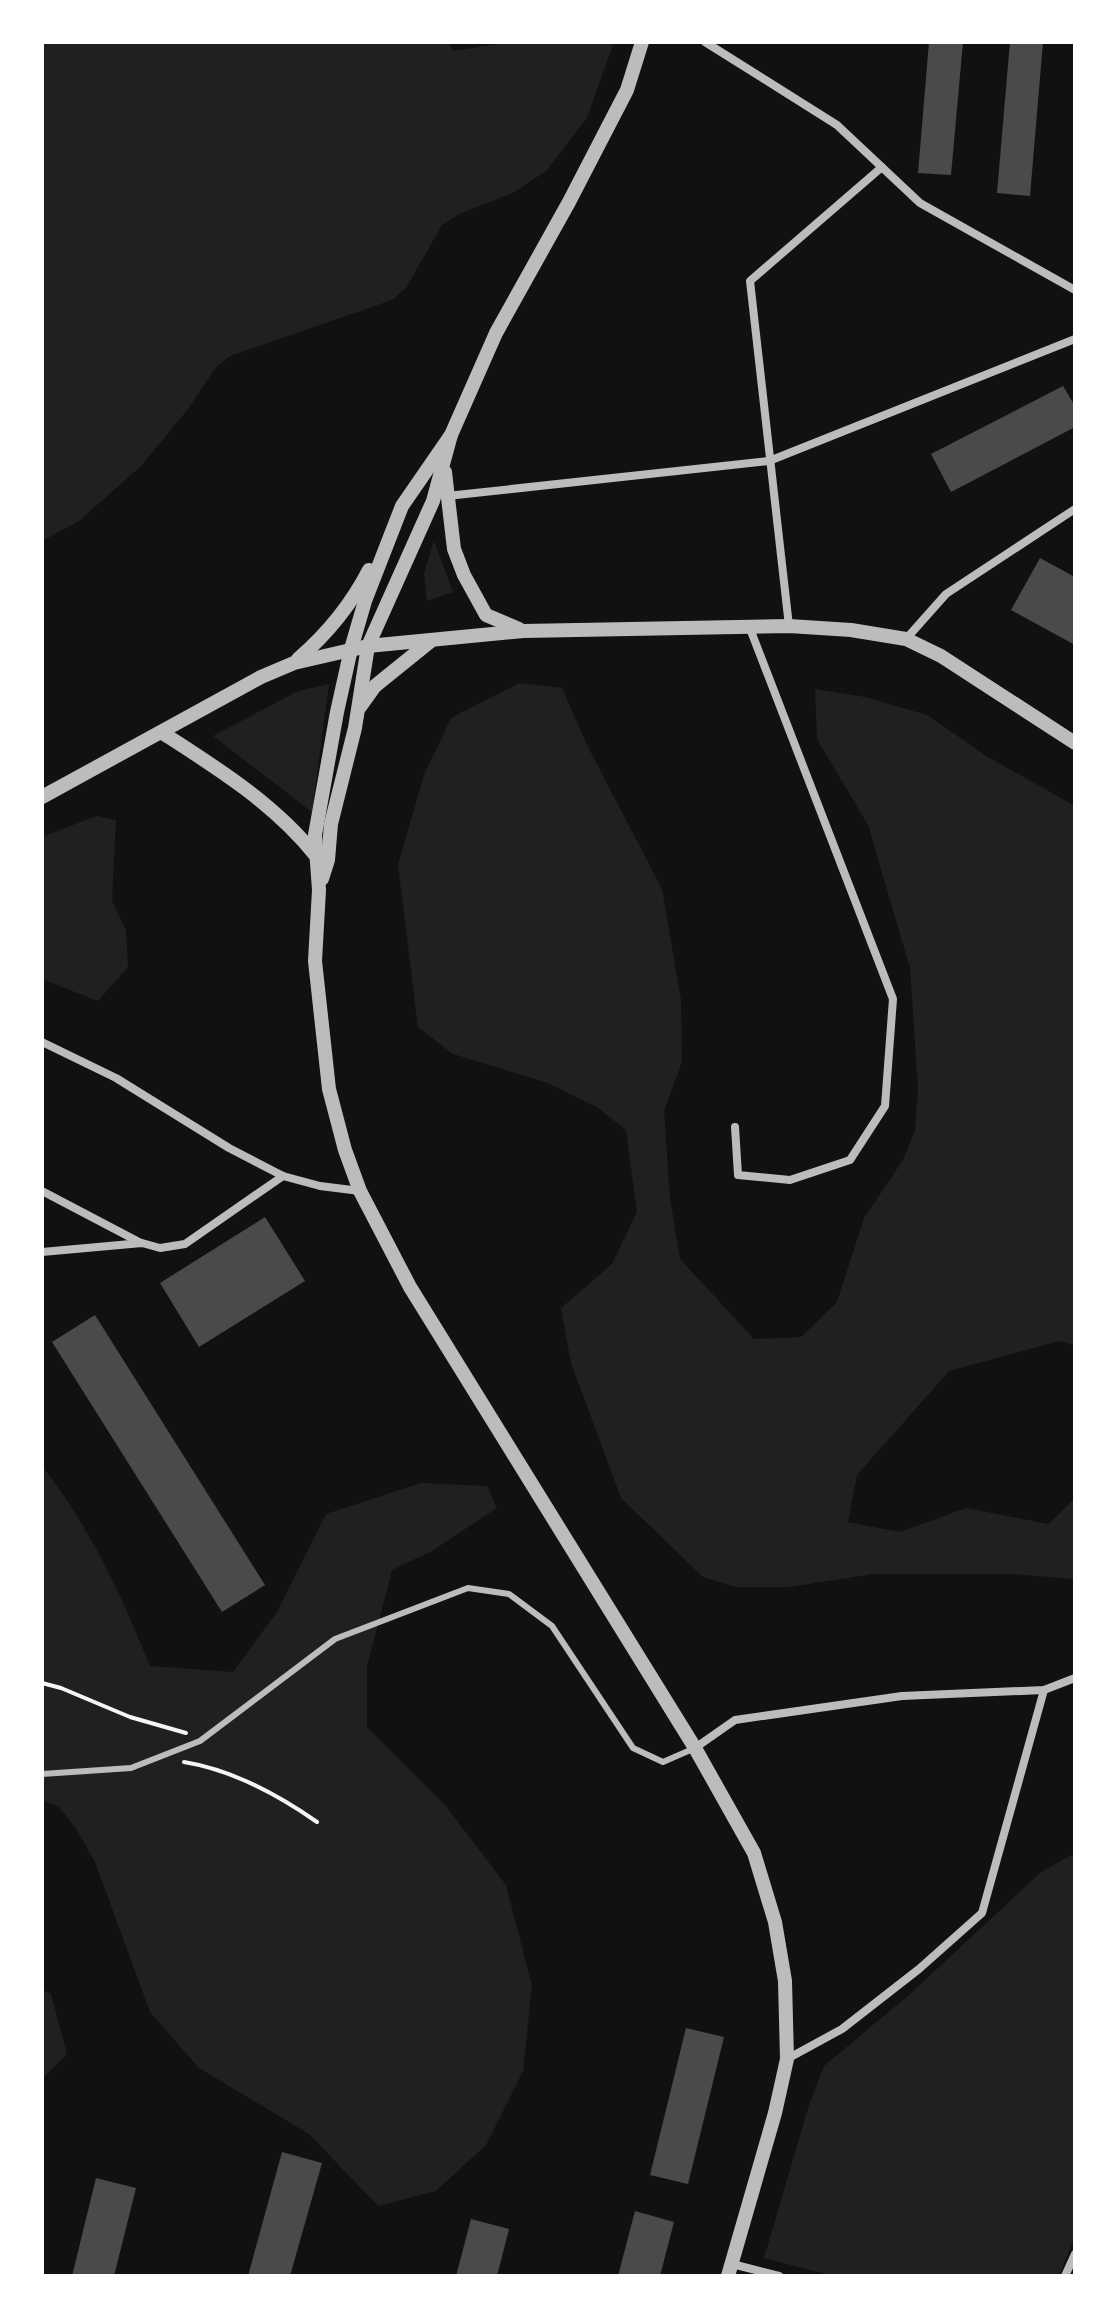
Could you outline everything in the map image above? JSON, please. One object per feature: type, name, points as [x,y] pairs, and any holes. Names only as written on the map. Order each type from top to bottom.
[{"type":"street","points":[[319,890],[328,860],[331,824],[358,711],[368,646],[433,501],[451,435],[496,333],[627,90],[642,42]]},
{"type":"street","points":[[705,42],[837,125],[920,203],[1075,290]]},
{"type":"street","points":[[789,626],[750,281],[882,167]]},
{"type":"street","points":[[447,496],[769,461],[1075,339]]},
{"type":"street","points":[[294,663],[322,639],[356,594],[402,506],[451,435]]},
{"type":"street","points":[[443,460],[454,549],[474,597],[486,615],[523,631]]},
{"type":"street","points":[[402,506],[365,601],[351,649],[315,835],[319,890],[315,961],[329,1089],[345,1150],[360,1191],[410,1287],[695,1748],[754,1853],[775,1922],[785,1981],[787,2059],[775,2113],[730,2270],[779,2276]]},
{"type":"street","points":[[906,639],[946,594],[1075,509]]},
{"type":"street","points":[[735,1127],[738,1175],[790,1180],[850,1160],[885,1106],[893,999],[749,626]]},
{"type":"street","points":[[42,797],[261,677],[294,663],[368,646],[523,631],[789,626],[851,630],[906,639],[941,656],[1075,743]]},
{"type":"street","points":[[358,711],[375,686],[432,640]]},
{"type":"street","points":[[161,732],[248,791],[301,837],[317,857]]},
{"type":"street","points":[[42,1042],[116,1078],[229,1148],[283,1176],[320,1186],[360,1191]]},
{"type":"street","points":[[42,1191],[142,1243],[160,1248],[185,1244],[283,1176]]},
{"type":"street","points":[[42,1252],[142,1243]]},
{"type":"street","points":[[695,1748],[735,1720],[902,1696],[1044,1690],[1075,1678]]},
{"type":"street","points":[[787,2059],[842,2029],[919,1969],[982,1913],[1044,1690]]},
{"type":"street","points":[[1065,2276],[1075,2254]]},
{"type":"lane","points":[[42,1774],[131,1768],[193,1743],[335,1639],[468,1588],[509,1594],[552,1626],[633,1748],[663,1762],[695,1748]]},
{"type":"path","points":[[42,1683],[130,1717],[192,1735],[193,1743]]},
{"type":"path","points":[[159,1757],[215,1767],[285,1799],[317,1822]]},
{"type":"shaded area","points":[[42,42],[448,42],[453,51],[512,42],[614,42],[587,118],[546,171],[513,193],[459,214],[442,225],[406,288],[392,300],[230,356],[216,367],[188,409],[141,466],[79,521],[42,541]]},
{"type":"shaded area","points":[[434,541],[453,592],[427,601],[424,573]]},
{"type":"shaded area","points":[[519,683],[562,688],[588,747],[662,889],[681,1000],[682,1062],[664,1111],[670,1197],[680,1259],[754,1339],[801,1337],[837,1302],[864,1218],[903,1160],[915,1130],[918,1088],[910,968],[868,825],[817,739],[815,689],[865,697],[927,715],[988,757],[1075,806],[1075,1345],[1059,1341],[949,1371],[857,1475],[848,1522],[900,1532],[966,1508],[1049,1524],[1075,1498],[1075,1579],[1014,1574],[872,1574],[790,1587],[736,1587],[703,1577],[621,1498],[571,1363],[561,1308],[612,1264],[637,1212],[626,1130],[597,1107],[545,1082],[453,1054],[418,1027],[398,865],[424,775],[451,718]]},
{"type":"shaded area","points":[[329,684],[312,812],[213,736],[298,691]]},
{"type":"shaded area","points":[[96,816],[116,820],[112,901],[126,930],[128,967],[98,1001],[42,979],[42,837]]},
{"type":"shaded area","points":[[42,1466],[75,1513],[103,1562],[150,1666],[233,1672],[277,1612],[326,1514],[421,1483],[487,1486],[497,1508],[432,1551],[392,1570],[367,1667],[367,1727],[445,1805],[506,1885],[532,1986],[523,2071],[486,2145],[436,2191],[378,2206],[309,2134],[199,2068],[150,2012],[95,1862],[77,1830],[59,1807],[42,1800]]},
{"type":"shaded area","points":[[1075,1853],[1075,2236],[1059,2276],[833,2276],[764,2258],[809,2105],[824,2066],[910,1994],[1041,1872]]},
{"type":"shaded area","points":[[42,1989],[51,1994],[67,2054],[42,2079]]},
{"type":"building","points":[[929,42],[963,42],[951,175],[918,173]]},
{"type":"building","points":[[1010,42],[1043,42],[1030,196],[997,193]]},
{"type":"building","points":[[1063,386],[1075,406],[1075,427],[951,492],[931,454]]},
{"type":"building","points":[[1040,558],[1075,577],[1075,645],[1011,610]]},
{"type":"building","points":[[265,1217],[305,1281],[199,1347],[160,1283]]},
{"type":"building","points":[[95,1315],[265,1585],[222,1612],[52,1342]]},
{"type":"building","points":[[686,2028],[724,2037],[688,2184],[650,2175]]},
{"type":"building","points":[[282,2152],[322,2163],[290,2276],[248,2276]]},
{"type":"building","points":[[96,2178],[136,2188],[114,2276],[72,2276]]},
{"type":"building","points":[[635,2211],[674,2222],[660,2276],[618,2276]]},
{"type":"building","points":[[471,2219],[509,2229],[497,2276],[456,2276]]}]
